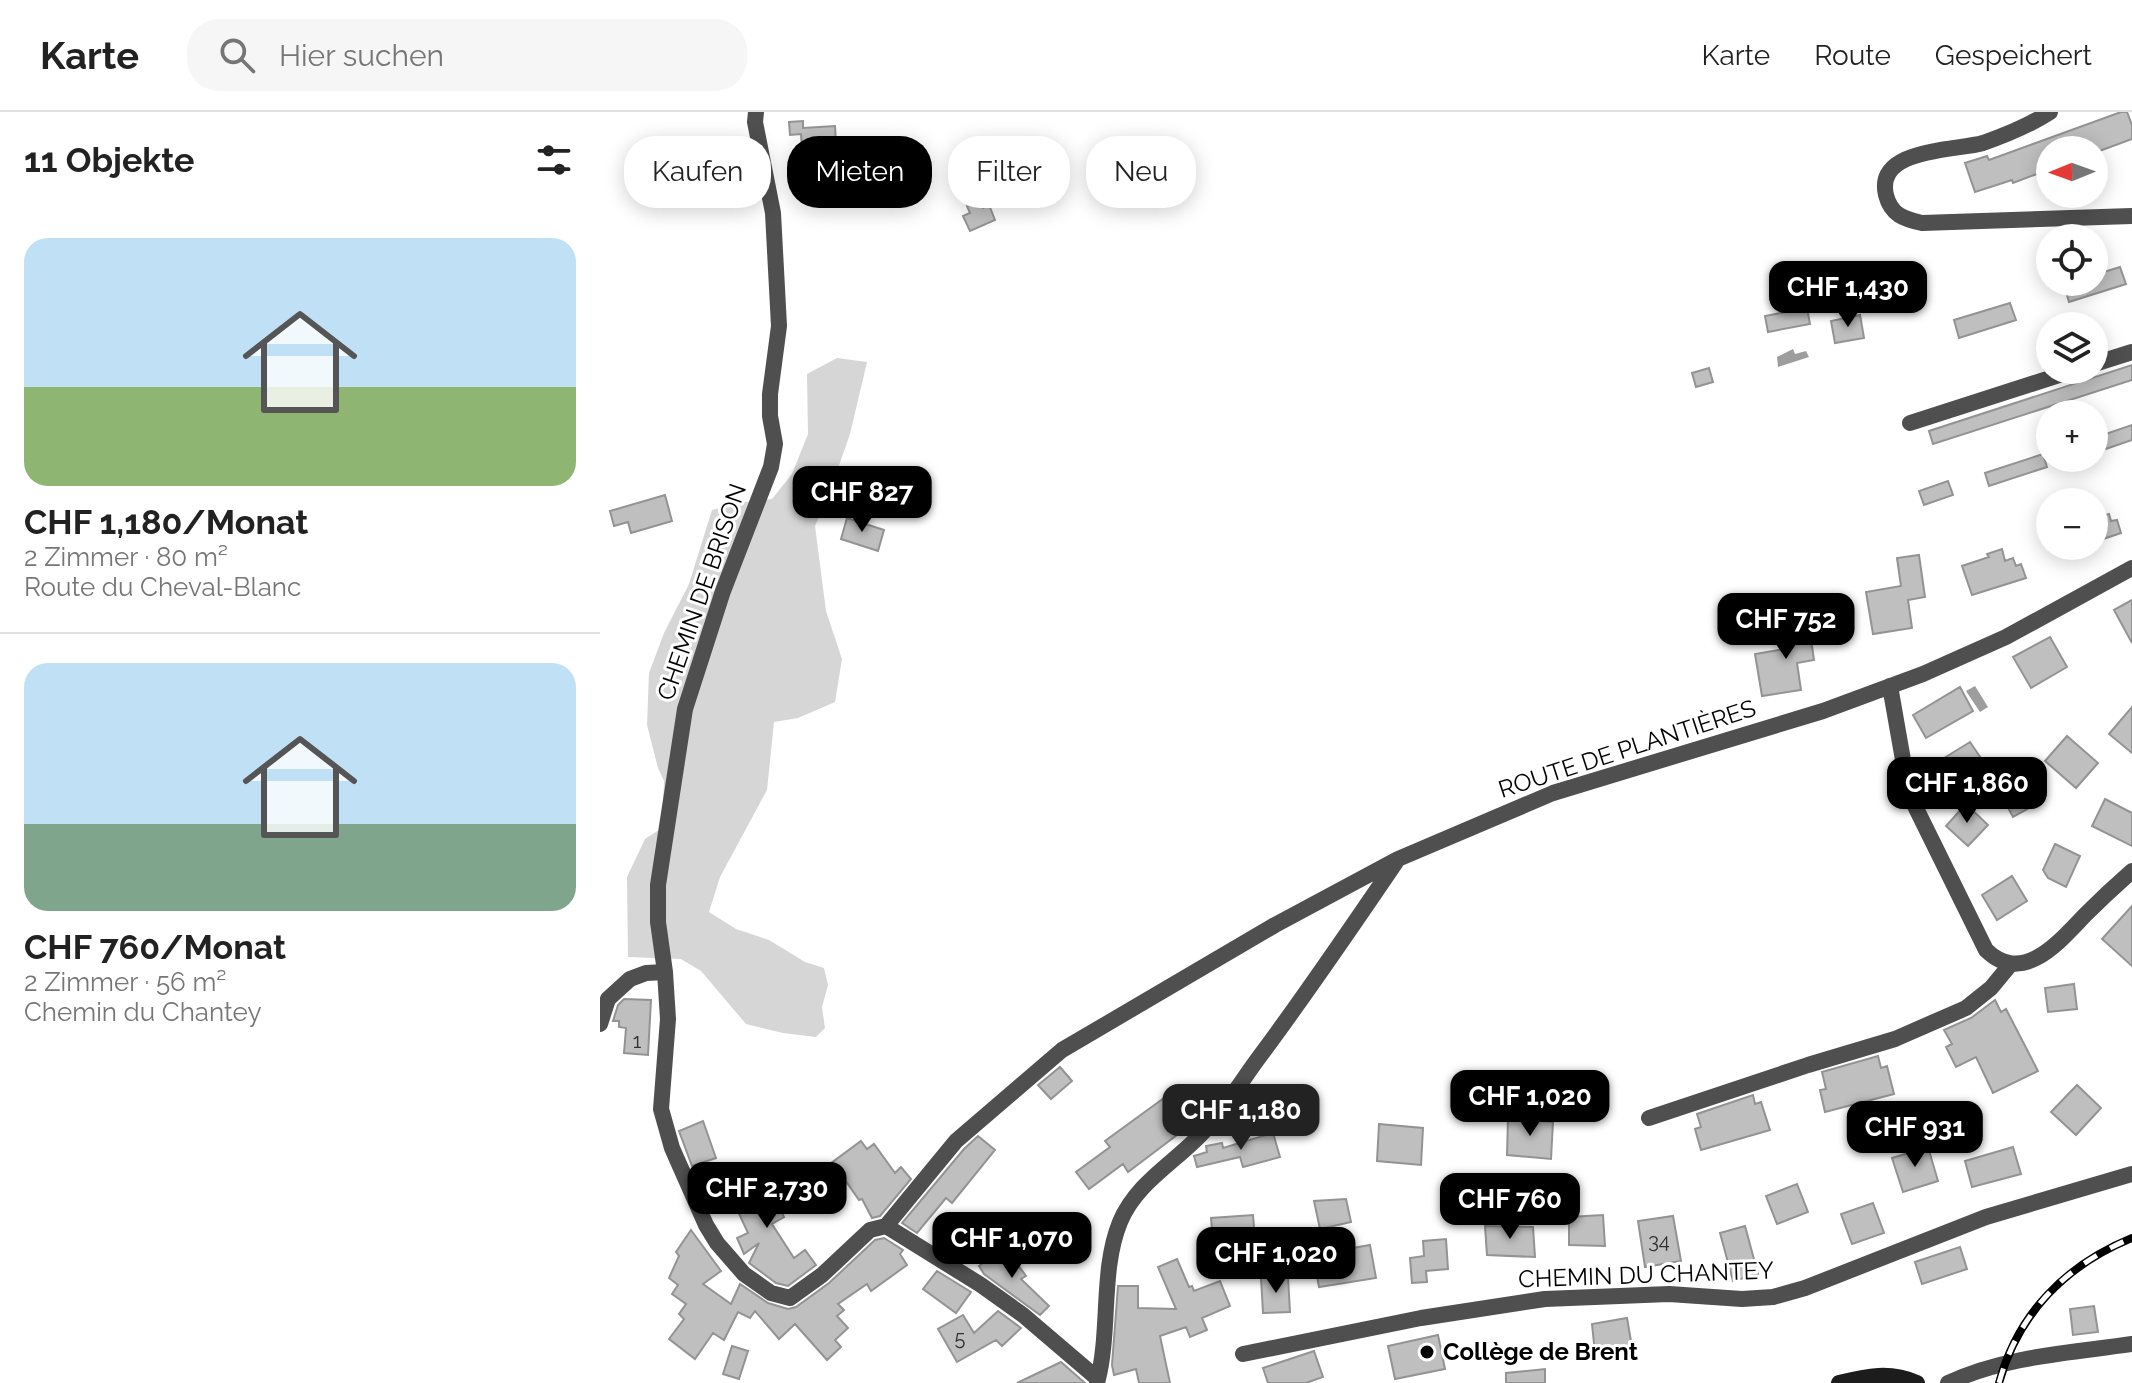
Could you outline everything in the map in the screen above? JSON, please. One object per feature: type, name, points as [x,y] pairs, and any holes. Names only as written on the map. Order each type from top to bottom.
[{"type":"main road","points":[[1839,1383],[1878,1375],[1901,1377],[1917,1383]]},
{"type":"street","name":"CHEMIN DE BRISON","points":[[756,112],[755,122],[773,213],[779,326],[770,394],[775,444],[771,467],[723,591],[685,709],[658,885],[658,922],[668,1019],[661,1109],[672,1148],[706,1225],[744,1274],[771,1293],[790,1298],[822,1275],[870,1230],[886,1226]]},
{"type":"street","points":[[2050,112],[2033,123],[1981,143],[1922,153],[1896,164],[1886,179],[1890,206],[1900,218],[1922,223],[2132,216]]},
{"type":"street","points":[[2108,360],[2132,352]]},
{"type":"street","points":[[1910,423],[2036,383]]},
{"type":"street","name":"ROUTE DE PLANTIÈRES","points":[[886,1226],[956,1141],[1062,1050],[1275,925],[1398,859],[1553,793],[1823,711],[1923,674],[2006,637],[2132,568]]},
{"type":"street","points":[[1890,686],[1909,794],[1986,950],[1996,960],[2010,965],[2035,960],[2062,939],[2132,871]]},
{"type":"street","points":[[1098,1381],[1104,1348],[1110,1260],[1122,1217],[1135,1196],[1152,1178],[1206,1129],[1323,969],[1398,859]]},
{"type":"street","points":[[1649,1118],[1895,1039],[1966,1008],[1991,988],[2010,965]]},
{"type":"street","points":[[600,1024],[608,999],[630,979],[646,973],[665,972]]},
{"type":"street","name":"CHEMIN DU CHANTEY","points":[[1243,1354],[1421,1318],[1545,1299],[1669,1294],[1742,1299],[1773,1297],[1805,1288],[1986,1217],[2132,1174]]},
{"type":"street","points":[[886,1226],[1023,1315],[1098,1381]]},
{"type":"street","points":[[1948,1383],[2005,1362],[2132,1344]]},
{"type":"shaded area","points":[[1793,349],[1795,354],[1806,351],[1809,357],[1778,367],[1777,357]]},
{"type":"shaded area","points":[[837,358],[867,362],[850,434],[815,526],[826,611],[842,659],[835,702],[798,718],[774,722],[767,790],[720,877],[709,912],[736,929],[769,940],[805,962],[824,968],[828,985],[822,1007],[825,1028],[816,1037],[746,1024],[701,971],[681,959],[628,957],[627,877],[645,839],[662,828],[664,781],[647,725],[649,673],[664,633],[689,584],[712,510],[772,499],[792,474],[808,434],[807,374]]},
{"type":"shaded area","points":[[1975,686],[1988,707],[1980,712],[1966,691]]},
{"type":"building","points":[[2121,112],[2127,112],[2132,125],[2132,139],[2108,148],[2108,136],[2055,136]]},
{"type":"building","points":[[803,121],[803,128],[835,126],[836,136],[790,135],[789,122]]},
{"type":"building","points":[[2036,143],[2036,174],[1975,192],[1965,163],[1987,156],[1989,160]]},
{"type":"building","points":[[968,208],[990,208],[995,220],[970,231],[963,216],[970,213]]},
{"type":"building","points":[[2120,267],[2126,284],[2108,290],[2108,271]]},
{"type":"building","points":[[2067,296],[2088,296],[2069,302]]},
{"type":"building","points":[[2010,303],[2016,320],[1959,338],[1954,320]]},
{"type":"building","points":[[1807,308],[1810,324],[1768,332],[1765,316]]},
{"type":"building","points":[[1860,315],[1864,338],[1835,343],[1831,321]]},
{"type":"building","points":[[2132,365],[2132,380],[2070,400],[2036,400],[2036,411],[1933,444],[1929,431],[2074,384],[2108,384],[2108,373]]},
{"type":"building","points":[[1709,368],[1713,382],[1696,387],[1692,373]]},
{"type":"building","points":[[2132,425],[2132,440],[2108,448],[2108,433]]},
{"type":"building","points":[[2036,456],[2036,471],[1989,486],[1985,473]]},
{"type":"building","points":[[1948,481],[1953,495],[1924,505],[1919,491]]},
{"type":"building","points":[[665,495],[672,521],[631,533],[628,522],[614,526],[610,511]]},
{"type":"building","points":[[2108,514],[2111,521],[2117,520],[2121,533],[2108,537]]},
{"type":"building","points":[[847,518],[884,530],[878,551],[841,539]]},
{"type":"building","points":[[2002,549],[2005,561],[2013,558],[2016,566],[2021,564],[2026,578],[1972,595],[1962,566]]},
{"type":"building","points":[[1919,555],[1925,597],[1908,600],[1912,628],[1873,634],[1866,592],[1901,586],[1897,558]]},
{"type":"building","points":[[2132,600],[2132,643],[2114,610]]},
{"type":"building","points":[[1808,618],[1814,660],[1797,663],[1801,690],[1762,696],[1755,654],[1790,648],[1786,621]]},
{"type":"building","points":[[2050,637],[2067,667],[2031,688],[2013,657]]},
{"type":"building","points":[[1960,687],[1973,711],[1926,738],[1913,715]]},
{"type":"building","points":[[2132,707],[2132,753],[2109,734]]},
{"type":"building","points":[[2067,736],[2098,763],[2076,788],[2045,761]]},
{"type":"building","points":[[1970,742],[1985,764],[1956,783],[1941,760]]},
{"type":"building","points":[[2029,774],[2044,800],[2013,817],[1999,791]]},
{"type":"building","points":[[2105,799],[2132,813],[2132,846],[2092,826]]},
{"type":"building","points":[[1966,804],[1988,825],[1968,846],[1946,826]]},
{"type":"building","points":[[2055,844],[2080,856],[2066,887],[2048,878],[2043,870]]},
{"type":"building","points":[[2012,876],[2027,901],[1997,920],[1982,895]]},
{"type":"building","points":[[2132,906],[2132,966],[2102,939]]},
{"type":"building","points":[[2074,984],[2077,1009],[2048,1012],[2045,988]]},
{"type":"building","points":[[624,999],[651,1000],[648,1055],[624,1053],[626,1028],[619,1027],[619,1021],[613,1021],[618,1005]]},
{"type":"building","points":[[1995,1000],[2001,1012],[2006,1009],[2038,1071],[1993,1093],[1976,1057],[1956,1067],[1946,1047],[1952,1044],[1944,1030],[1971,1018]]},
{"type":"building","points":[[1878,1056],[1881,1068],[1887,1066],[1894,1094],[1825,1112],[1820,1090],[1826,1089],[1822,1072]]},
{"type":"building","points":[[1060,1067],[1072,1081],[1051,1099],[1038,1085]]},
{"type":"building","points":[[2077,1085],[2101,1108],[2076,1135],[2051,1112]]},
{"type":"building","points":[[1179,1087],[1202,1116],[1128,1172],[1123,1164],[1089,1189],[1076,1172],[1110,1147],[1105,1141]]},
{"type":"building","points":[[1753,1095],[1755,1104],[1761,1102],[1770,1130],[1701,1150],[1695,1129],[1701,1127],[1697,1114]]},
{"type":"building","points":[[1508,1118],[1553,1122],[1551,1159],[1507,1155]]},
{"type":"building","points":[[703,1121],[716,1158],[692,1166],[679,1131]]},
{"type":"building","points":[[1379,1124],[1423,1128],[1421,1165],[1377,1161]]},
{"type":"building","points":[[1273,1133],[1280,1157],[1243,1167],[1240,1157],[1197,1167],[1194,1156],[1207,1152],[1206,1146],[1222,1143],[1223,1148]]},
{"type":"building","points":[[978,1136],[995,1150],[952,1203],[946,1198],[917,1233],[902,1223],[964,1149]]},
{"type":"building","points":[[861,1141],[867,1149],[874,1144],[895,1173],[901,1167],[911,1179],[880,1216],[872,1218],[862,1199],[859,1200],[845,1180],[834,1188],[823,1169]]},
{"type":"building","points":[[1928,1147],[1938,1181],[1903,1192],[1892,1158]]},
{"type":"building","points":[[2013,1147],[2021,1174],[1972,1187],[1965,1161]]},
{"type":"building","points":[[775,1166],[783,1186],[772,1191],[784,1217],[772,1224],[794,1258],[805,1250],[816,1265],[788,1286],[776,1283],[749,1263],[759,1243],[744,1254],[737,1238],[748,1233],[729,1192]]},
{"type":"building","points":[[1797,1184],[1808,1212],[1777,1224],[1766,1196]]},
{"type":"building","points":[[1346,1199],[1351,1222],[1320,1229],[1314,1201]]},
{"type":"building","points":[[1873,1203],[1884,1233],[1852,1244],[1841,1214]]},
{"type":"building","points":[[1253,1215],[1256,1250],[1214,1254],[1211,1218]]},
{"type":"building","points":[[1603,1215],[1605,1246],[1569,1245],[1569,1217]]},
{"type":"building","points":[[1673,1216],[1681,1261],[1645,1267],[1638,1221]]},
{"type":"building","points":[[1485,1226],[1533,1227],[1535,1257],[1487,1255]]},
{"type":"building","points":[[1745,1226],[1758,1274],[1733,1281],[1720,1233]]},
{"type":"building","points":[[691,1230],[721,1271],[703,1284],[731,1304],[740,1284],[768,1303],[788,1309],[796,1307],[829,1283],[875,1240],[884,1238],[903,1250],[900,1254],[907,1265],[871,1291],[867,1284],[838,1304],[844,1310],[837,1316],[848,1328],[835,1340],[841,1347],[827,1360],[795,1324],[779,1339],[755,1311],[750,1318],[738,1312],[724,1340],[713,1333],[695,1359],[669,1339],[684,1319],[679,1314],[686,1304],[672,1294],[678,1285],[669,1278],[679,1256],[676,1252]]},
{"type":"building","points":[[1446,1239],[1448,1269],[1426,1271],[1427,1282],[1412,1283],[1410,1258],[1424,1256],[1423,1241]]},
{"type":"building","points":[[1370,1245],[1376,1278],[1319,1287],[1313,1255]]},
{"type":"building","points":[[1005,1247],[1026,1276],[1021,1279],[1049,1306],[1040,1315],[984,1274],[979,1266]]},
{"type":"building","points":[[1960,1247],[1967,1269],[1922,1284],[1915,1262]]},
{"type":"building","points":[[1177,1259],[1189,1287],[1192,1286],[1194,1291],[1220,1281],[1230,1306],[1202,1318],[1207,1330],[1190,1337],[1186,1327],[1160,1336],[1170,1383],[1139,1383],[1136,1369],[1114,1375],[1112,1365],[1118,1286],[1138,1286],[1138,1308],[1176,1309],[1158,1267]]},
{"type":"building","points":[[937,1271],[971,1292],[956,1313],[923,1289]]},
{"type":"building","points":[[1288,1277],[1290,1312],[1263,1313],[1261,1278]]},
{"type":"building","points":[[2094,1306],[2098,1332],[2073,1335],[2070,1309]]},
{"type":"building","points":[[998,1311],[1021,1328],[1002,1346],[996,1340],[957,1362],[938,1329],[963,1315],[974,1333]]},
{"type":"building","points":[[1627,1318],[1632,1347],[1595,1353],[1592,1324]]},
{"type":"building","name":"Collège de Brent","points":[[1438,1335],[1445,1369],[1395,1379],[1388,1346]]},
{"type":"building","points":[[732,1346],[748,1351],[739,1379],[723,1374]]},
{"type":"building","points":[[1314,1351],[1323,1377],[1306,1383],[1268,1383],[1263,1368]]},
{"type":"building","points":[[1061,1362],[1085,1383],[1017,1383]]},
{"type":"building","points":[[1545,1369],[1545,1383],[1506,1383],[1506,1373]]},
{"type":"railway","points":[[1999,1383],[2019,1335],[2048,1294],[2086,1262],[2132,1238]]},
{"type":"place","name":"Collège de Brent","points":[[1427,1352]]}]
